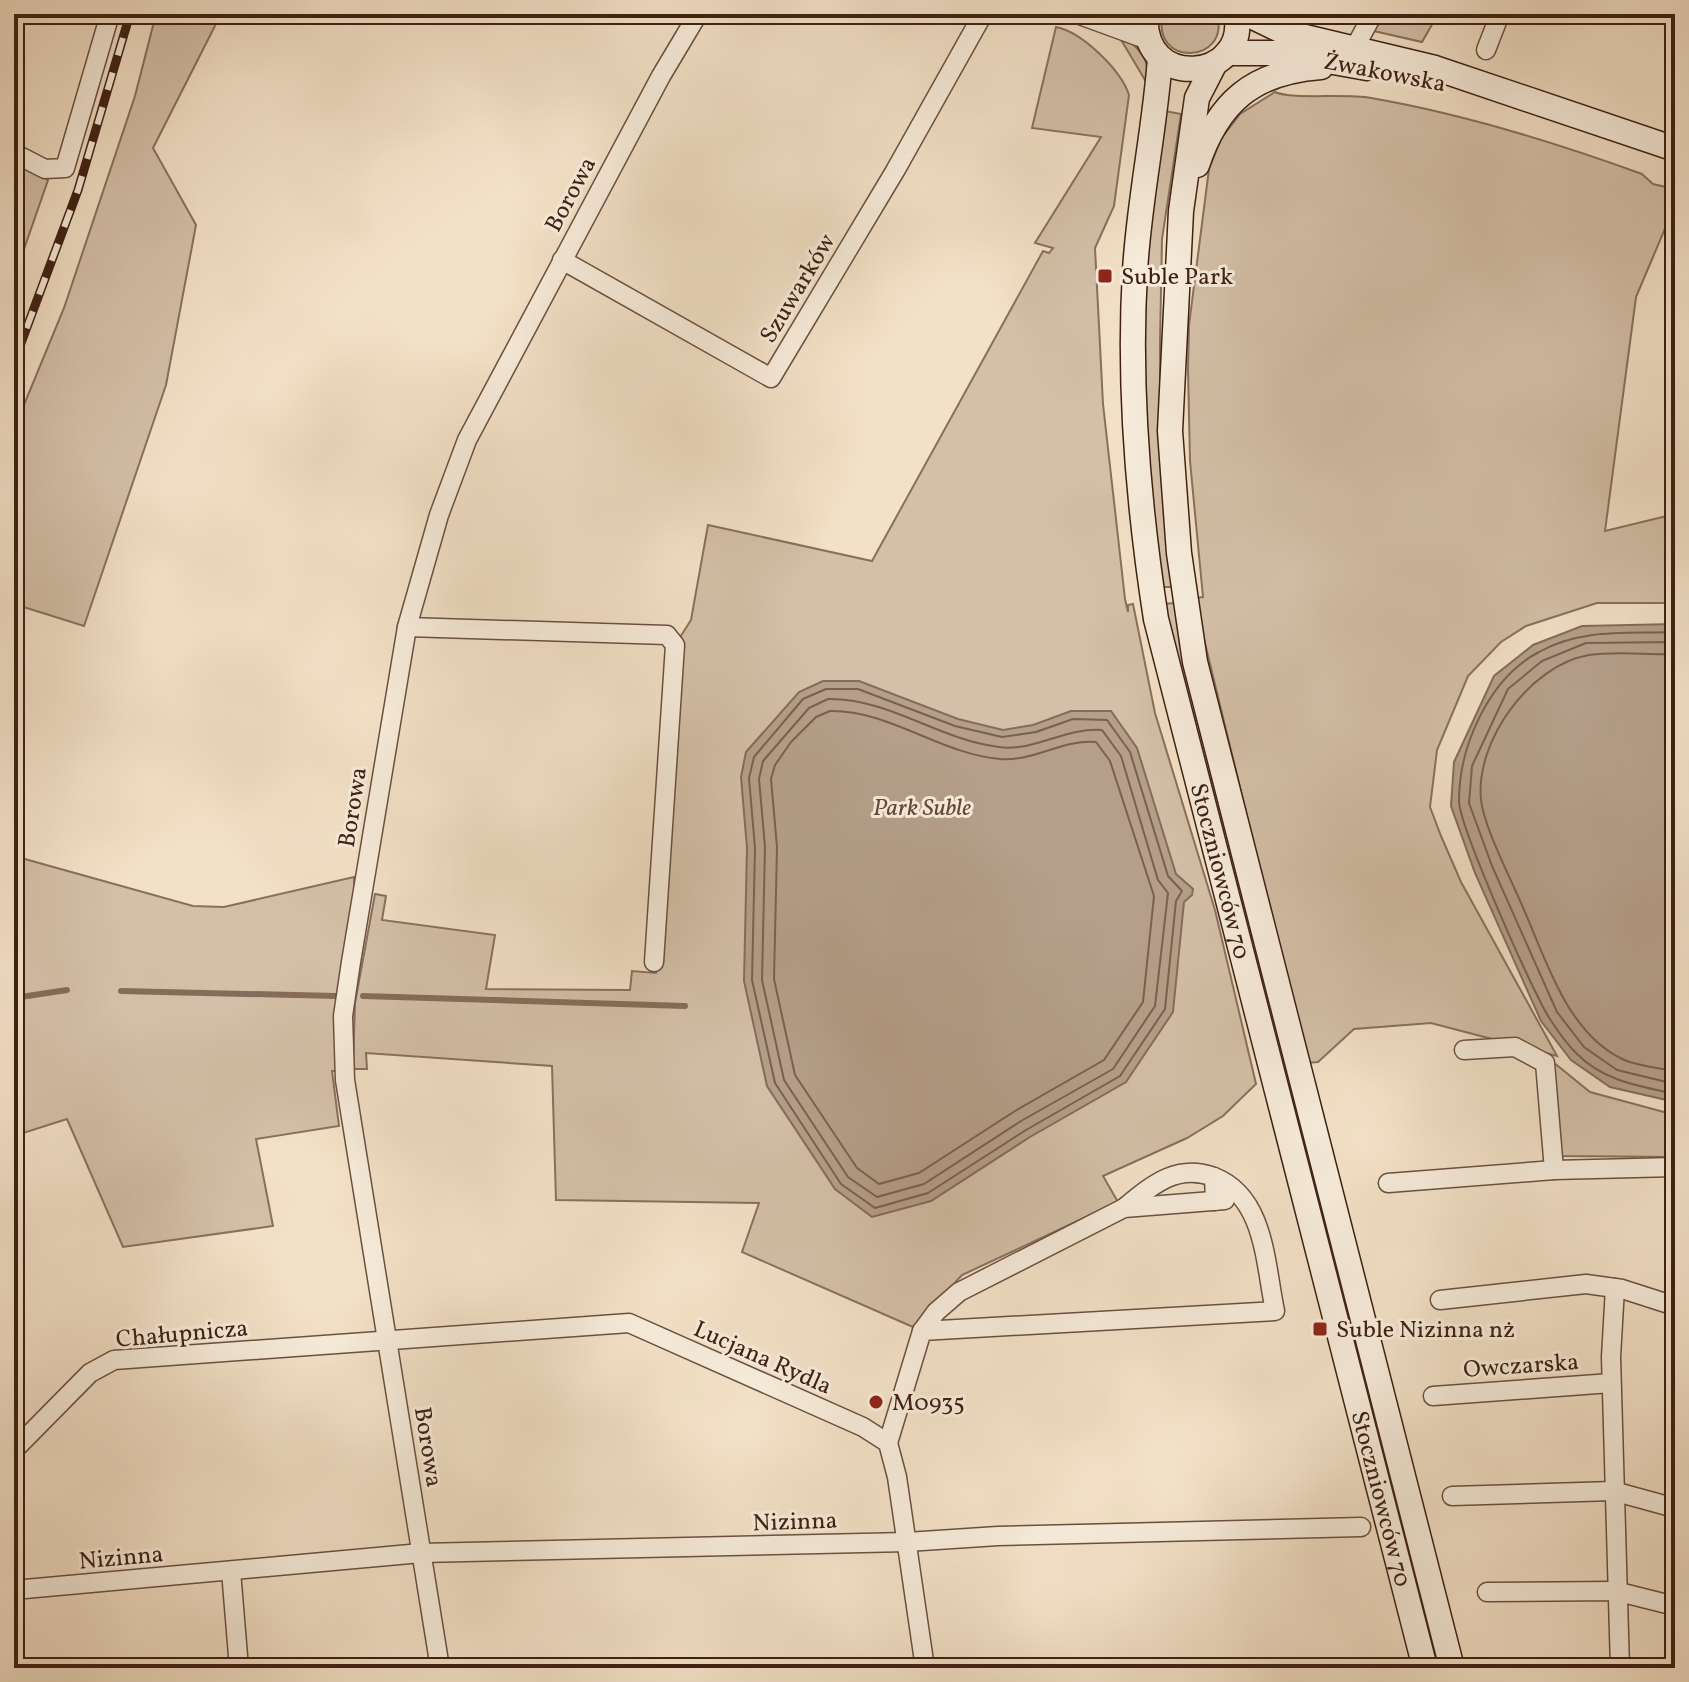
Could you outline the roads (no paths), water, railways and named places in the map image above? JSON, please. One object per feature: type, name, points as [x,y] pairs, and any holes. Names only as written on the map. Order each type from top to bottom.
[{"type":"street","points":[[14,153],[45,169],[65,168],[110,14]]},
{"type":"street","name":"Borowa","points":[[440,1668],[345,1080],[343,1039],[356,934],[407,627],[439,515],[467,440],[698,14]]},
{"type":"street","name":"Szuwarków","points":[[562,260],[771,378],[895,171],[983,14]]},
{"type":"street","points":[[1077,14],[1154,49]]},
{"type":"street","name":"Stoczniowców 70","points":[[1146,14],[1154,49],[1135,270],[1133,351],[1137,464],[1156,619],[1425,1668]]},
{"type":"street","name":"Stoczniowców 70","points":[[1236,14],[1237,32],[1197,98],[1181,211],[1170,431],[1179,553],[1195,662],[1452,1668]]},
{"type":"street","name":"Żwakowska","points":[[1247,14],[1284,32],[1435,68],[1675,149]]},
{"type":"street","name":"Żwakowska","points":[[1354,49],[1373,14]]},
{"type":"street","points":[[1486,50],[1500,14]]},
{"type":"street","name":"Żwakowska","points":[[1154,49],[1187,70],[1221,58],[1283,53],[1543,102]]},
{"type":"street","points":[[1181,211],[1204,145],[1224,109],[1238,95],[1271,76],[1299,68],[1371,68]]},
{"type":"street","points":[[407,627],[667,635],[675,645],[654,962]]},
{"type":"street","points":[[1464,1050],[1515,1047],[1545,1063],[1554,1170]]},
{"type":"street","points":[[1388,1183],[1554,1170],[1675,1167]]},
{"type":"street","points":[[922,1331],[1275,1311],[1254,1214],[1240,1191],[1214,1177],[1183,1171],[1156,1183],[1124,1208],[959,1292],[936,1312],[922,1331],[888,1443],[907,1542],[925,1668]]},
{"type":"street","points":[[1214,1177],[1215,1201]]},
{"type":"street","points":[[1124,1208],[1241,1202],[1254,1214]]},
{"type":"street","points":[[1440,1300],[1586,1284],[1615,1288],[1675,1306]]},
{"type":"street","name":"Owczarska","points":[[1615,1288],[1611,1383],[1615,1591],[1620,1668]]},
{"type":"street","name":"Lucjana Rydla","points":[[388,1340],[629,1323],[863,1427],[888,1443]]},
{"type":"street","name":"Chałupnicza","points":[[14,1450],[90,1373],[114,1360],[388,1340]]},
{"type":"street","name":"Owczarska","points":[[1433,1396],[1611,1383]]},
{"type":"street","points":[[1452,1496],[1613,1491],[1675,1508]]},
{"type":"street","name":"Nizinna","points":[[14,1590],[421,1553],[907,1542],[1013,1536],[1361,1527]]},
{"type":"street","points":[[231,1571],[239,1668]]},
{"type":"street","points":[[1487,1592],[1615,1591],[1675,1606]]},
{"type":"water","points":[[1675,624],[1675,1102],[1610,1087],[1571,1060],[1541,1021],[1475,873],[1451,806],[1454,762],[1494,676],[1533,645],[1582,626]]},
{"type":"water","points":[[823,681],[859,681],[958,719],[1003,730],[1033,725],[1071,711],[1111,711],[1137,748],[1176,874],[1193,889],[1192,895],[1184,902],[1173,1012],[1126,1082],[1030,1137],[931,1201],[872,1217],[835,1189],[767,1086],[744,981],[747,848],[741,777],[746,752],[799,692]]},
{"type":"waterway","points":[[14,998],[67,990]]},
{"type":"waterway","points":[[121,991],[336,996]]},
{"type":"waterway","points":[[363,996],[685,1006]]},
{"type":"railway","points":[[14,362],[78,190],[130,14]]},
{"type":"place","name":"Suble Park","points":[[1105,276]]},
{"type":"place","name":"Suble Nizinna nż","points":[[1320,1329]]},
{"type":"place","name":"M0935","points":[[876,1402]]},
{"type":"park label","name":"Park Suble","points":[[922,807]]}]
